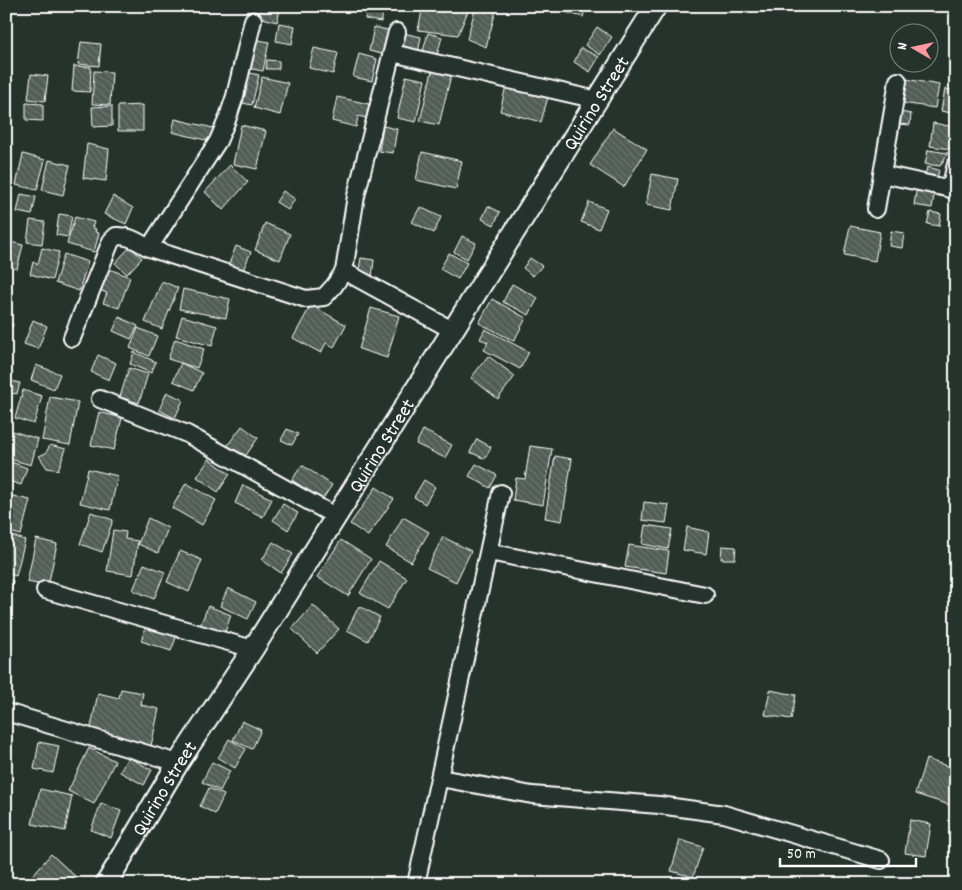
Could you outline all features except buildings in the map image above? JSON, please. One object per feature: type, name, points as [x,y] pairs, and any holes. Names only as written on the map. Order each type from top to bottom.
[{"type":"street","name":"Quirino Street","points":[[106,884],[178,763],[253,649],[656,6]]},
{"type":"street","points":[[149,248],[218,141],[235,96],[253,20]]},
{"type":"street","points":[[72,338],[111,241],[116,236],[123,235],[149,248],[306,299],[324,297],[344,271],[356,196],[397,32]]},
{"type":"street","points":[[392,53],[597,100]]},
{"type":"street","points":[[876,209],[898,81]]},
{"type":"street","points":[[882,174],[953,189],[956,164]]},
{"type":"street","points":[[344,271],[452,330]]},
{"type":"street","points":[[100,399],[186,434],[335,516]]},
{"type":"street","points":[[416,884],[501,493]]},
{"type":"street","points":[[489,552],[705,595]]},
{"type":"street","points":[[45,590],[253,649]]},
{"type":"street","points":[[6,712],[178,763]]},
{"type":"street","points":[[440,778],[532,795],[659,806],[724,814],[881,860]]}]
